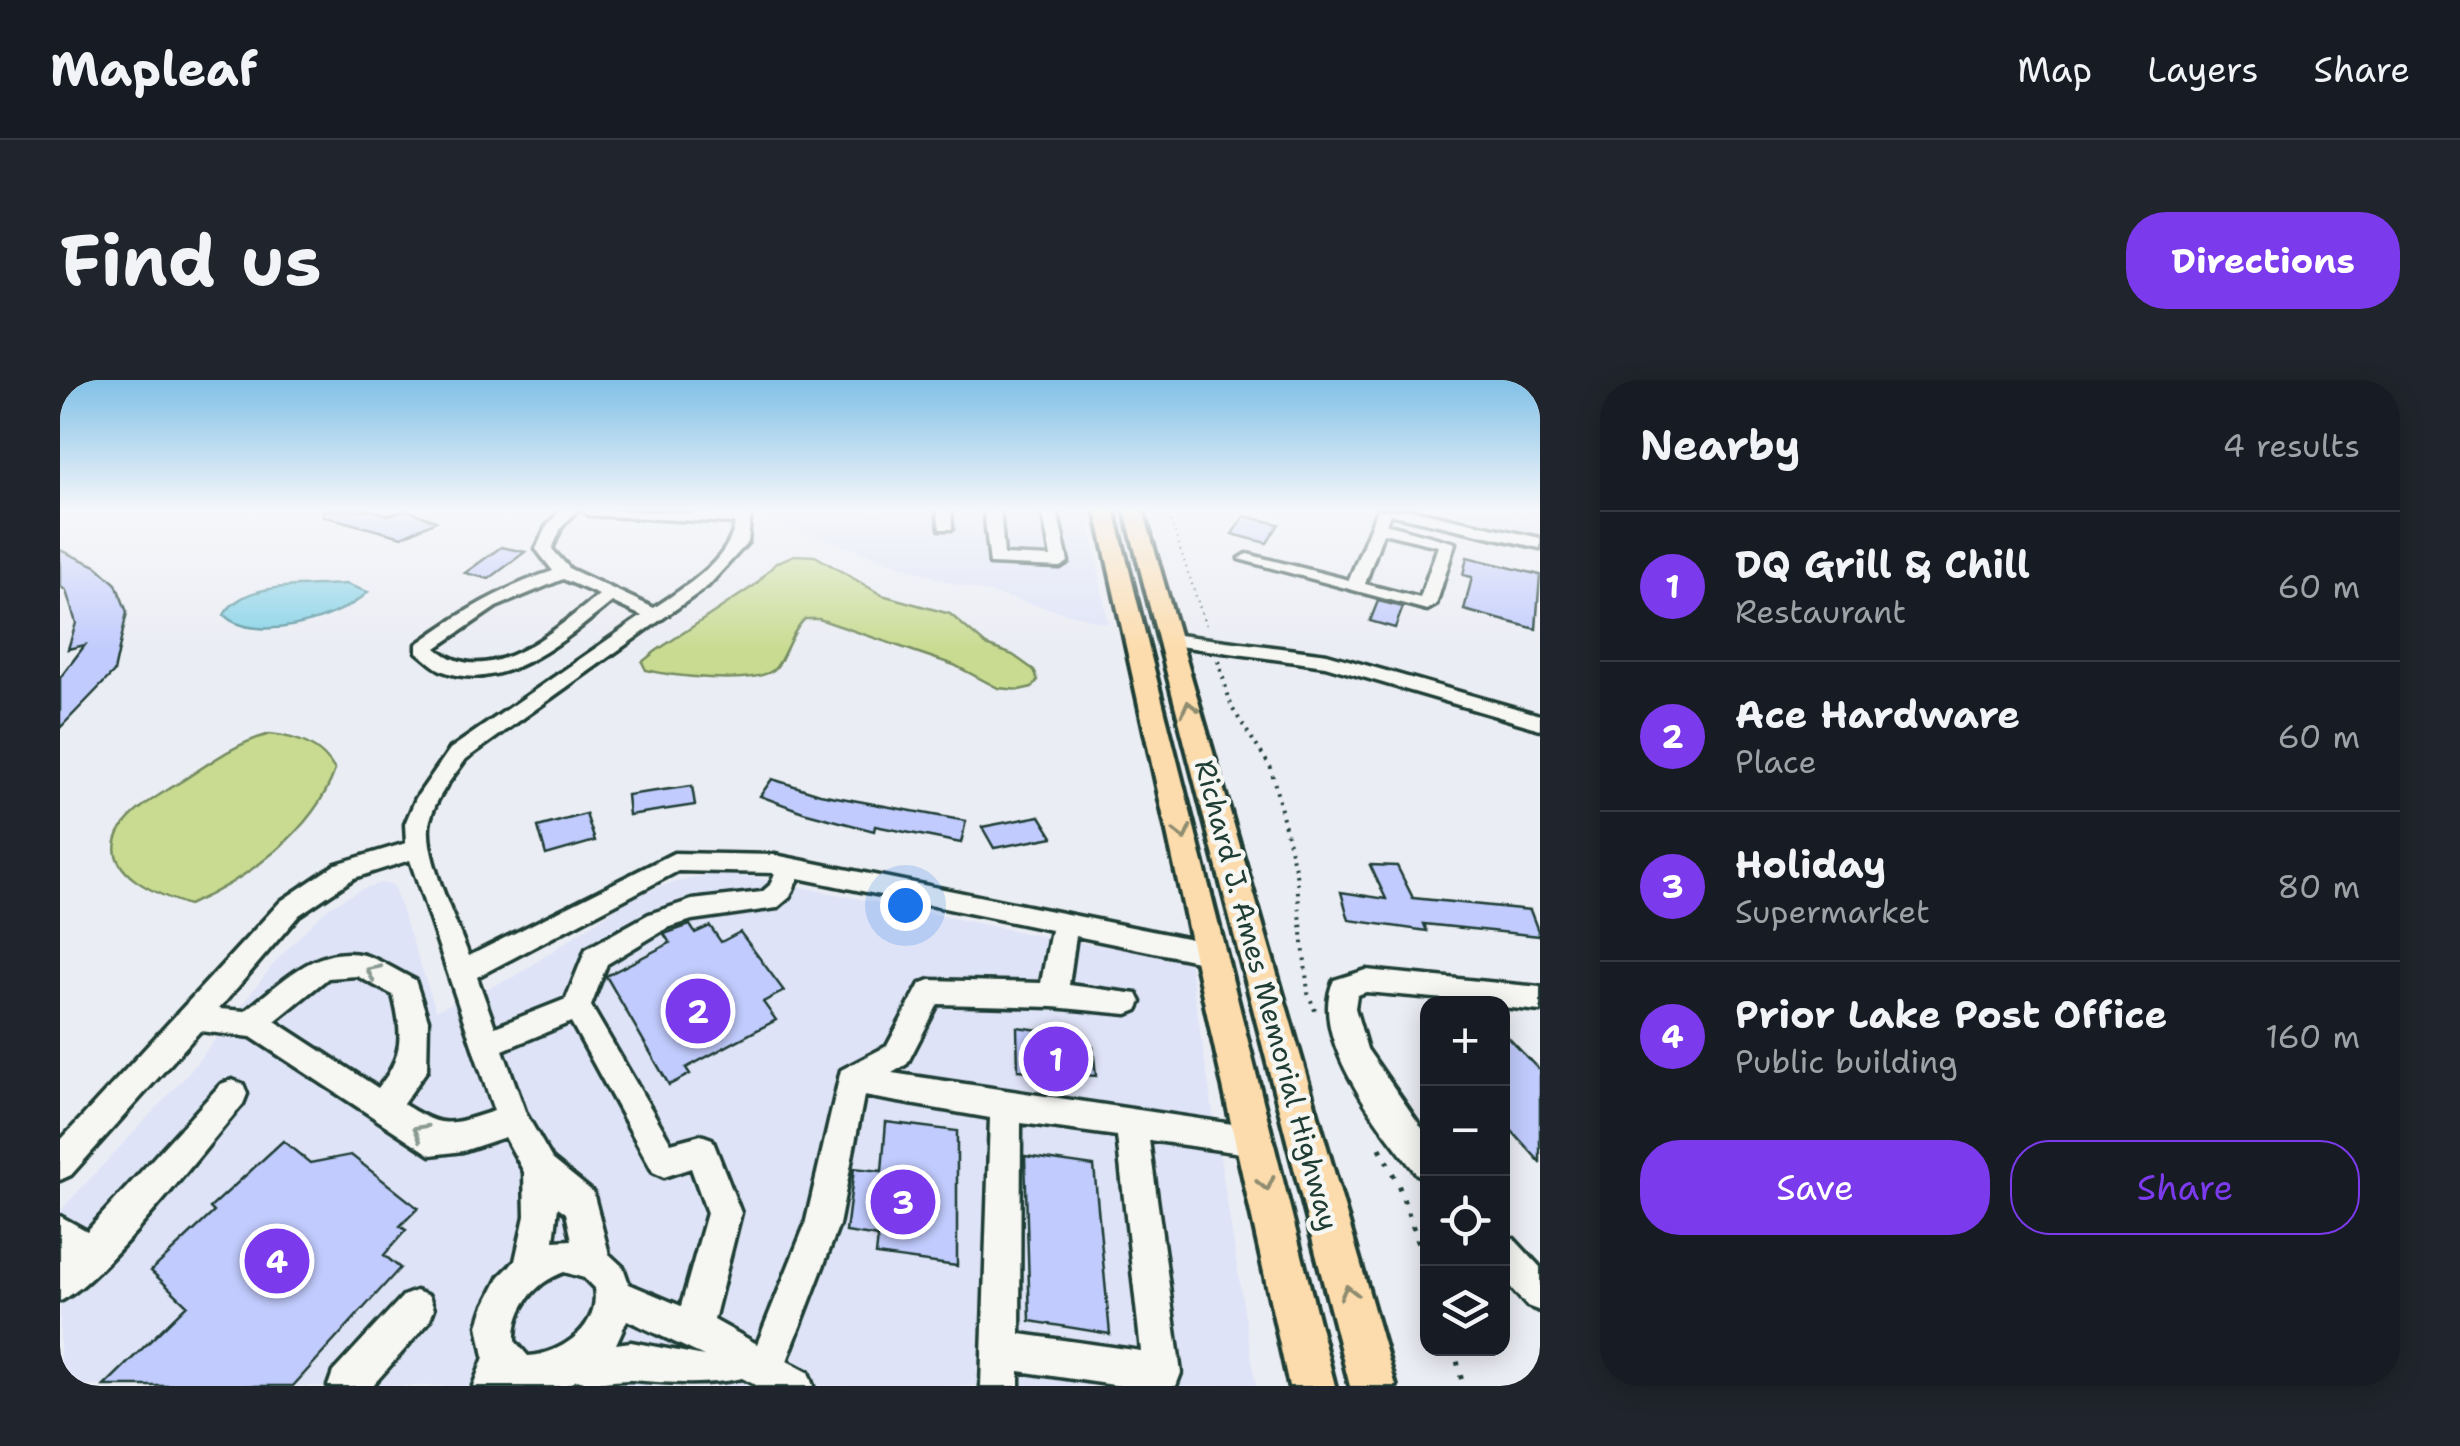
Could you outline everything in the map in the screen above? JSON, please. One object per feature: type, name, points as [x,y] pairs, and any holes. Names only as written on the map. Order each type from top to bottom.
[{"type":"main road","points":[[1124,557],[1144,604]]},
{"type":"main road","points":[[1139,557],[1144,604]]},
{"type":"main road","name":"Richard J. Ames Memorial Highway","points":[[1144,604],[1170,640],[1373,1386]]},
{"type":"main road","name":"Richard J. Ames Memorial Highway","points":[[1144,604],[1212,952],[1312,1386]]},
{"type":"street","points":[[551,557],[564,573],[655,614]]},
{"type":"street","points":[[594,1263],[564,1255],[531,1267],[510,1290],[498,1318],[497,1371],[514,1370],[547,1384],[586,1365],[609,1332],[614,1296],[610,1283],[594,1263],[581,1204],[540,1170],[512,1120],[418,848],[417,824],[427,798],[458,754],[702,582],[726,557]]},
{"type":"street","points":[[996,557],[996,560],[1060,562],[1059,557]]},
{"type":"street","points":[[1354,587],[1365,557]]},
{"type":"street","points":[[1247,559],[1426,606],[1443,557]]},
{"type":"street","points":[[564,573],[512,592],[461,619],[424,648],[448,666],[488,672],[545,644],[609,596]]},
{"type":"street","points":[[1170,640],[1327,660],[1540,722]]},
{"type":"street","points":[[60,1164],[271,927],[312,890],[345,871],[418,848]]},
{"type":"street","points":[[460,973],[674,862],[790,867],[1212,952]]},
{"type":"street","points":[[693,1330],[724,1213],[701,1150],[664,1160],[578,1007],[596,956],[658,921],[692,910],[768,902],[781,890],[790,867]]},
{"type":"street","points":[[1053,995],[1065,924]]},
{"type":"street","points":[[250,1025],[322,967],[360,965],[406,988],[414,1020],[412,1070],[381,1107]]},
{"type":"street","points":[[1420,1153],[1394,1120],[1361,1066],[1341,1021],[1338,1003],[1344,988],[1366,982],[1540,999]]},
{"type":"street","points":[[768,1371],[822,1225],[852,1080],[896,1056],[930,992],[1053,995],[1128,1002]]},
{"type":"street","points":[[485,1044],[578,1007]]},
{"type":"street","points":[[192,1018],[257,1026],[431,1140],[463,1136],[512,1120]]},
{"type":"street","points":[[852,1080],[1006,1106],[1256,1140]]},
{"type":"street","points":[[60,1283],[232,1094]]},
{"type":"street","points":[[1006,1106],[1001,1368],[1162,1373],[1131,1123]]},
{"type":"street","points":[[531,1267],[542,1216],[540,1170]]},
{"type":"street","points":[[60,1233],[90,1254]]},
{"type":"street","points":[[1510,1260],[1540,1293]]},
{"type":"street","points":[[614,1296],[693,1330],[768,1371]]},
{"type":"street","points":[[347,1386],[416,1309]]},
{"type":"street","points":[[586,1365],[631,1361],[704,1375],[768,1371]]},
{"type":"path","points":[[1184,557],[1232,708],[1271,768],[1296,873],[1308,993],[1320,1025]]},
{"type":"path","points":[[1373,1136],[1398,1184],[1427,1266]]},
{"type":"path","points":[[1456,1356],[1464,1386]]},
{"type":"shaded area","points":[[875,557],[1096,557],[1108,624],[951,583]]},
{"type":"shaded area","points":[[723,871],[1030,934],[1189,960],[1256,1386],[60,1386],[60,1211],[188,1074],[276,961],[325,910],[359,890],[381,883],[393,885],[436,1010],[516,976],[632,897]]},
{"type":"green space","points":[[790,557],[817,557],[882,595],[950,614],[986,645],[1013,655],[1034,670],[1038,680],[1032,687],[1019,690],[998,688],[954,665],[819,619],[805,619],[776,668],[761,675],[710,678],[646,670],[642,662],[755,585],[776,563]]},
{"type":"green space","points":[[270,734],[307,744],[323,754],[335,770],[325,792],[295,833],[232,882],[188,905],[147,888],[124,869],[117,858],[116,844],[121,829],[133,815],[224,754]]},
{"type":"water","points":[[346,584],[368,592],[338,611],[297,625],[255,628],[224,615],[234,604],[262,591]]},
{"type":"building","points":[[60,557],[76,557],[96,566],[116,584],[127,612],[114,672],[60,728],[60,678],[85,645],[68,649],[76,623],[66,591],[60,586]]},
{"type":"building","points":[[487,557],[518,557],[489,579],[465,573]]},
{"type":"building","points":[[1467,557],[1540,575],[1536,629],[1464,610],[1472,577],[1463,575]]},
{"type":"building","points":[[1378,601],[1403,607],[1395,628],[1370,621]]},
{"type":"building","points":[[772,779],[820,794],[966,821],[961,843],[875,826],[874,831],[803,812],[760,796]]},
{"type":"building","points":[[692,786],[695,805],[629,815],[627,795]]},
{"type":"building","points":[[586,814],[595,841],[546,855],[538,827]]},
{"type":"building","points":[[1040,816],[1053,837],[994,848],[982,827]]},
{"type":"building","points":[[1370,865],[1397,866],[1413,898],[1530,910],[1540,936],[1424,924],[1427,931],[1349,920],[1341,892],[1386,899]]},
{"type":"building","points":[[690,925],[695,933],[710,926],[721,942],[740,932],[784,991],[763,1002],[776,1020],[686,1068],[690,1074],[669,1085],[606,976],[670,943],[664,934]]},
{"type":"building","points":[[1017,1027],[1070,1034],[1071,1044],[1093,1047],[1096,1076],[1018,1070]]},
{"type":"building","points":[[1510,1039],[1540,1071],[1540,1162],[1510,1129]]},
{"type":"building","points":[[886,1122],[957,1131],[957,1266],[876,1255],[878,1237],[846,1232],[854,1168],[882,1171]]},
{"type":"building","points":[[283,1141],[310,1163],[351,1155],[418,1208],[400,1226],[406,1230],[384,1255],[400,1268],[293,1386],[104,1386],[187,1305],[151,1271],[214,1212],[210,1208]]},
{"type":"building","points":[[1025,1156],[1094,1166],[1110,1334],[1030,1321]]},
{"type":"place","name":"Ace Hardware","points":[[698,1011]]},
{"type":"place","name":"DQ Grill & Chill","points":[[1056,1059]]},
{"type":"place","name":"Holiday","points":[[903,1202]]},
{"type":"place","name":"Prior Lake Post Office","points":[[277,1261]]}]
